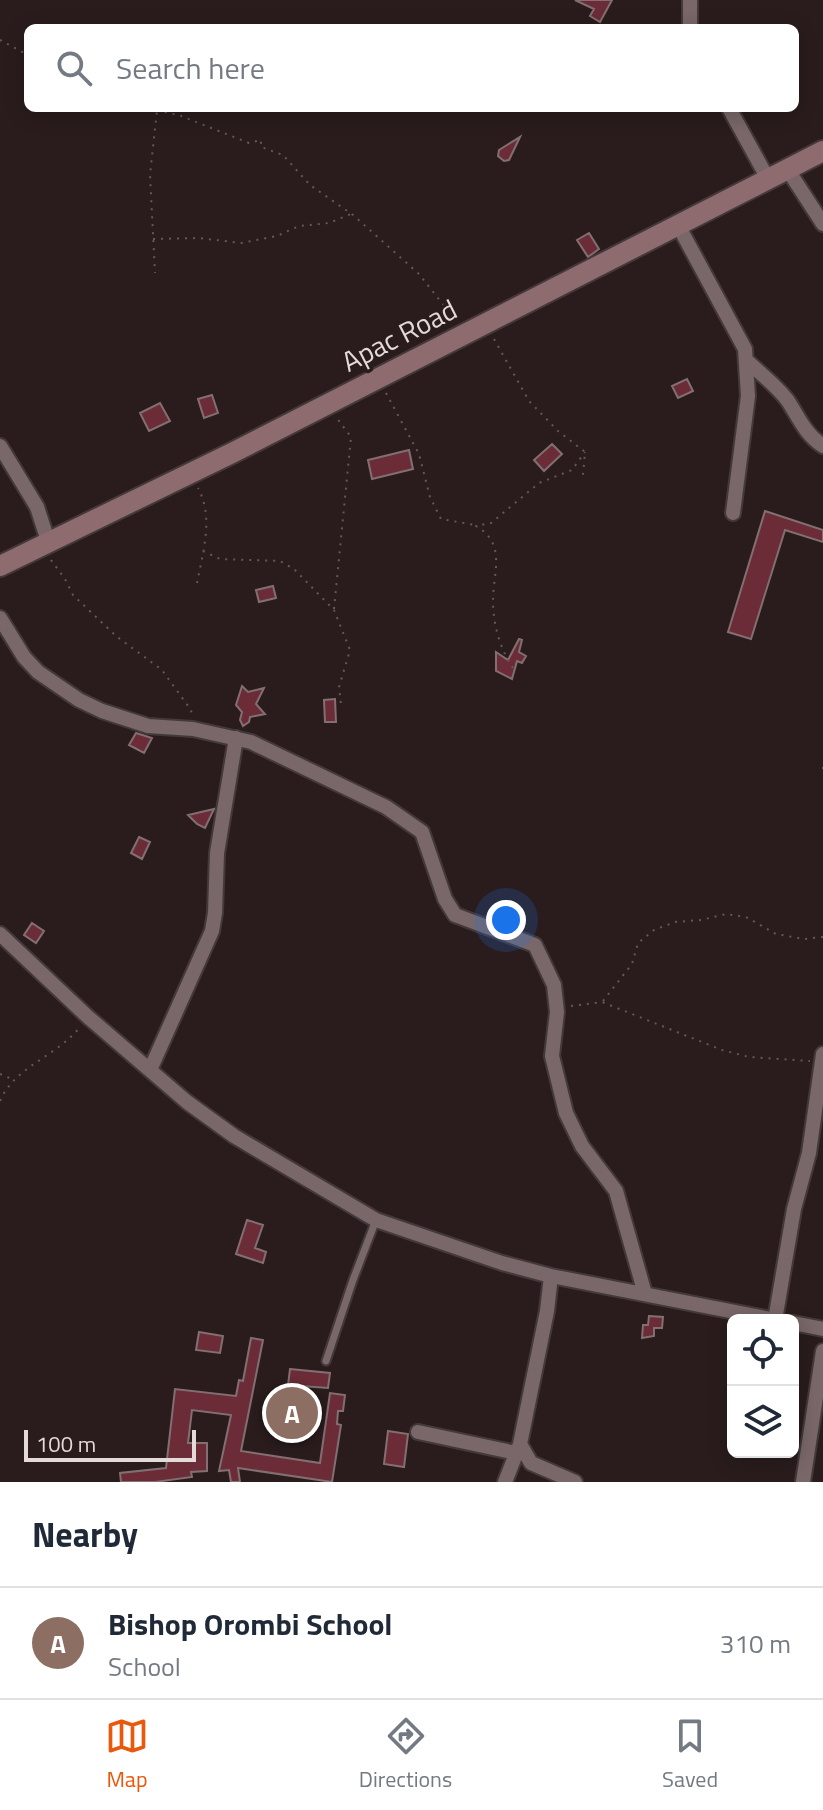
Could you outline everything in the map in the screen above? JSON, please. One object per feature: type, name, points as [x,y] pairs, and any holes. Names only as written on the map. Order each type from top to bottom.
[{"type":"main road","name":"Apac Road","points":[[0,566],[823,151]]},
{"type":"street","points":[[690,0],[690,24]]},
{"type":"street","points":[[731,112],[768,179]]},
{"type":"street","points":[[788,170],[823,224]]},
{"type":"street","points":[[678,225],[745,349],[748,396],[733,513]]},
{"type":"street","points":[[747,361],[778,389],[801,425],[823,446]]},
{"type":"street","points":[[0,446],[37,507],[44,544]]},
{"type":"street","points":[[0,618],[24,657],[38,672],[79,700],[148,726],[193,729],[251,742],[386,807],[422,832],[445,899],[455,915],[530,942],[539,949],[554,985],[557,1012],[552,1056],[566,1113],[582,1146],[616,1191],[645,1294]]},
{"type":"street","points":[[150,1070],[212,931],[217,853],[236,738]]},
{"type":"street","points":[[0,934],[88,1017],[187,1102],[234,1136],[376,1220],[502,1263],[551,1276],[746,1314]]},
{"type":"street","points":[[777,1314],[794,1209],[809,1153],[822,1058]]},
{"type":"street","points":[[505,1482],[518,1448],[547,1311],[551,1276]]},
{"type":"street","points":[[799,1324],[823,1329]]},
{"type":"street","points":[[803,1482],[823,1351]]},
{"type":"street","points":[[418,1432],[518,1448],[538,1468],[575,1482]]},
{"type":"lane","points":[[326,1361],[376,1220]]},
{"type":"path","points":[[0,40],[24,53]]},
{"type":"path","points":[[155,273],[150,175],[157,112]]},
{"type":"path","points":[[165,112],[249,143],[261,140],[261,147],[283,155],[310,185],[351,214],[419,274],[449,312],[459,318]]},
{"type":"path","points":[[153,239],[199,238],[241,243],[277,236],[299,226],[329,223],[351,214]]},
{"type":"path","points":[[485,322],[529,401],[558,431],[585,452]]},
{"type":"path","points":[[377,378],[419,454],[430,497],[441,519],[476,526],[493,541],[497,561],[493,601],[496,627],[505,656],[513,668]]},
{"type":"path","points":[[326,404],[351,437],[334,610]]},
{"type":"path","points":[[583,475],[585,452]]},
{"type":"path","points":[[476,526],[491,523],[539,483],[572,470],[585,452]]},
{"type":"path","points":[[190,472],[206,502],[203,551],[197,583]]},
{"type":"path","points":[[44,544],[73,595],[116,636],[162,670],[191,710],[193,729]]},
{"type":"path","points":[[203,551],[220,559],[280,561],[294,569],[334,610],[350,650],[339,687],[341,705]]},
{"type":"path","points":[[602,1002],[632,964],[638,943],[654,930],[675,922],[726,914],[746,917],[776,934],[804,939],[823,937]]},
{"type":"path","points":[[557,1012],[577,1004],[602,1002],[722,1050],[749,1057],[822,1058]]},
{"type":"path","points":[[0,1101],[13,1079],[47,1058],[88,1017]]},
{"type":"path","points":[[0,1074],[13,1079]]},
{"type":"building","points":[[575,0],[612,0],[600,22],[590,16],[594,9]]},
{"type":"building","points":[[520,137],[509,160],[504,161],[498,156],[499,150]]},
{"type":"building","points":[[589,233],[599,249],[588,257],[577,240]]},
{"type":"building","points":[[687,379],[693,391],[678,398],[672,386]]},
{"type":"building","points":[[212,395],[218,413],[204,418],[198,399]]},
{"type":"building","points":[[160,403],[170,421],[149,431],[140,413]]},
{"type":"building","points":[[552,444],[562,454],[544,471],[534,460]]},
{"type":"building","points":[[409,450],[413,469],[372,479],[368,460]]},
{"type":"building","points":[[765,511],[823,530],[823,542],[785,530],[751,639],[728,632]]},
{"type":"building","points":[[273,586],[276,598],[259,602],[256,590]]},
{"type":"building","points":[[519,639],[522,640],[519,652],[526,656],[522,663],[517,661],[512,679],[496,671],[496,652],[508,660]]},
{"type":"building","points":[[242,686],[248,692],[264,688],[256,704],[265,714],[250,717],[243,726],[240,720],[242,712],[236,705]]},
{"type":"building","points":[[335,699],[336,722],[325,722],[324,700]]},
{"type":"building","points":[[136,733],[152,738],[144,753],[129,745]]},
{"type":"building","points":[[214,809],[205,828],[188,815]]},
{"type":"building","points":[[139,837],[150,842],[142,859],[131,853]]},
{"type":"building","points":[[32,923],[44,931],[36,943],[24,935]]},
{"type":"building","points":[[247,1220],[263,1225],[255,1248],[266,1252],[263,1263],[236,1254]]},
{"type":"building","points":[[649,1316],[663,1317],[662,1328],[654,1328],[654,1336],[642,1338],[643,1325],[648,1325]]},
{"type":"building","points":[[199,1332],[223,1336],[220,1353],[196,1350]]},
{"type":"building","points":[[251,1338],[263,1340],[241,1451],[320,1463],[330,1393],[345,1395],[343,1411],[338,1411],[337,1424],[341,1425],[332,1482],[238,1468],[240,1482],[231,1482],[229,1470],[219,1471],[231,1415],[192,1410],[188,1443],[207,1443],[207,1471],[191,1472],[192,1477],[155,1482],[121,1482],[120,1473],[166,1468],[175,1389],[236,1396],[239,1380],[243,1381]]},
{"type":"building","points":[[290,1369],[330,1373],[328,1388],[288,1385]]},
{"type":"building","points":[[388,1431],[408,1434],[404,1467],[384,1464]]},
{"type":"place","name":"Bishop Orombi School","points":[[292,1413]]}]
